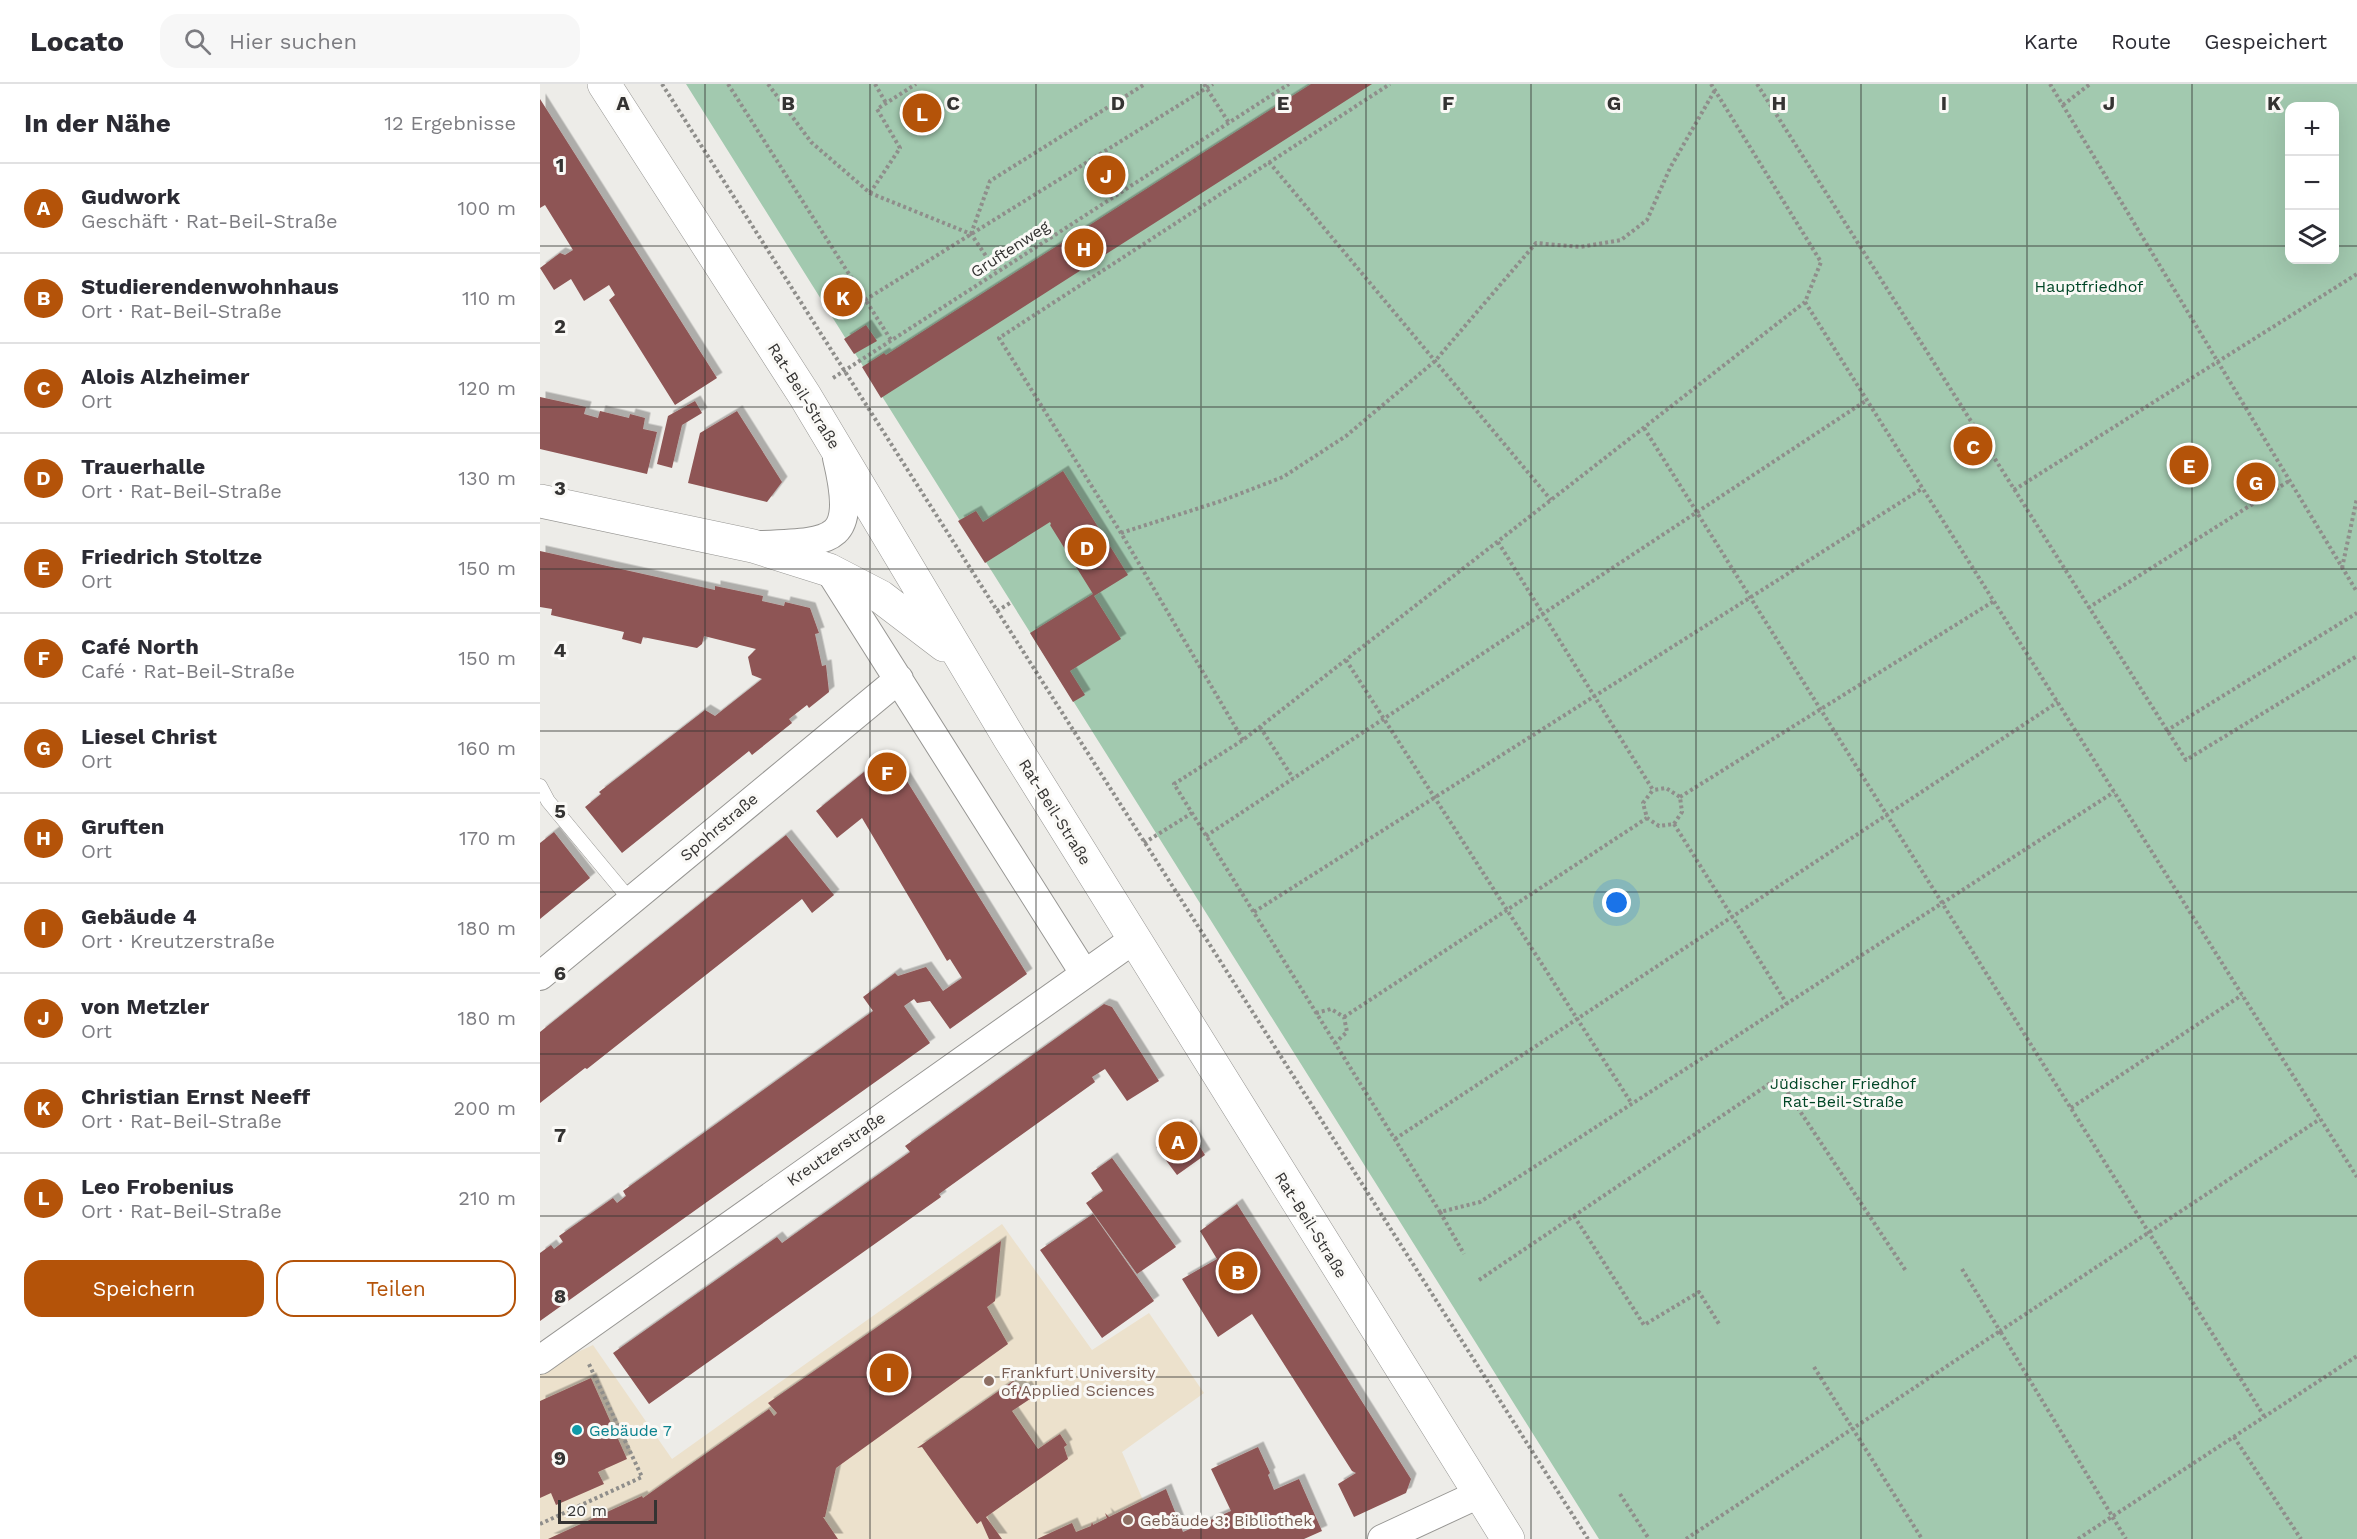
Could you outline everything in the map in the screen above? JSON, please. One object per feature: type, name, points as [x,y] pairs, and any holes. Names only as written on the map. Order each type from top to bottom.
[{"type":"main road","name":"Rat-Beil-Straße","points":[[604,84],[805,396],[963,662],[1133,940],[1508,1539]]},
{"type":"main road","points":[[540,501],[753,546],[829,570],[881,597],[922,626],[963,662]]},
{"type":"street","points":[[753,546],[815,543],[834,533],[846,515],[846,492],[834,446]]},
{"type":"street","points":[[829,570],[1084,973]]},
{"type":"street","name":"Spohrstraße","points":[[540,976],[898,679]]},
{"type":"street","name":"Kreutzerstraße","points":[[540,1360],[575,1333],[1133,940]]},
{"type":"street","points":[[1382,1539],[1479,1494]]},
{"type":"lane","points":[[540,786],[548,801],[631,901]]},
{"type":"path","points":[[662,84],[843,372],[1588,1539]]},
{"type":"path","points":[[728,84],[891,340]]},
{"type":"path","points":[[768,84],[811,142],[870,193],[971,234],[997,272]]},
{"type":"path","points":[[875,84],[886,103]]},
{"type":"path","points":[[870,193],[900,148],[877,109],[916,84]]},
{"type":"path","points":[[971,234],[990,181],[1145,84]]},
{"type":"path","points":[[865,300],[1205,86],[1213,84]]},
{"type":"path","name":"Gruftenweg","points":[[805,396],[1289,84]]},
{"type":"path","points":[[1243,740],[1121,533],[999,338],[1390,84]]},
{"type":"path","points":[[1464,1254],[1174,784],[1243,740],[1805,302],[1821,262],[1711,84]]},
{"type":"path","points":[[1757,84],[2186,760],[2357,656]]},
{"type":"path","points":[[2050,84],[2357,592]]},
{"type":"path","points":[[2063,105],[2090,84]]},
{"type":"path","points":[[1205,86],[1229,123]]},
{"type":"path","points":[[1121,533],[1221,501],[1283,477],[1346,436],[1435,361],[1536,243],[1580,247],[1621,240],[1647,220],[1670,168],[1715,90]]},
{"type":"path","points":[[1269,162],[1551,500]]},
{"type":"path","points":[[2014,490],[2357,274]]},
{"type":"path","points":[[1805,302],[2357,1177]]},
{"type":"path","points":[[1206,836],[1867,400]]},
{"type":"path","points":[[1644,428],[2264,1416]]},
{"type":"path","points":[[2088,608],[2289,481]]},
{"type":"path","points":[[1254,912],[1923,488]]},
{"type":"path","points":[[2342,568],[2357,498]]},
{"type":"path","points":[[1498,542],[1653,790]]},
{"type":"path","points":[[1680,797],[1994,601]]},
{"type":"path","points":[[997,611],[1010,603]]},
{"type":"path","points":[[2166,731],[2357,613]]},
{"type":"path","points":[[1346,660],[1632,1104]]},
{"type":"path","points":[[1395,1139],[2058,702]]},
{"type":"path","points":[[1260,727],[1293,778]]},
{"type":"path","points":[[1666,788],[1680,797],[1682,812],[1674,824],[1659,826],[1647,818],[1643,803],[1653,790],[1666,788]]},
{"type":"path","points":[[1440,1212],[1480,1202],[2114,792]]},
{"type":"path","points":[[1144,843],[1192,813]]},
{"type":"path","points":[[1344,1017],[1647,818]]},
{"type":"path","points":[[1674,824],[1787,1004]]},
{"type":"path","points":[[2071,1108],[2242,995]]},
{"type":"path","points":[[1316,1013],[1331,1009],[1344,1017],[1347,1032],[1335,1043]]},
{"type":"path","points":[[1479,1281],[1778,1078],[1906,1271]]},
{"type":"path","points":[[1686,1539],[2320,1119]]},
{"type":"path","points":[[1574,1216],[1644,1325],[1699,1292],[1719,1324]]},
{"type":"path","points":[[1962,1269],[2126,1539]]},
{"type":"path","points":[[540,1524],[642,1477],[575,1333]]},
{"type":"path","points":[[2078,1539],[2357,1356]]},
{"type":"path","points":[[1814,1367],[1922,1539]]},
{"type":"path","points":[[2234,1437],[2301,1539]]},
{"type":"path","points":[[1620,1494],[1649,1539]]},
{"type":"shaded area","name":"Frankfurt University of Applied Sciences","points":[[1002,1224],[1092,1350],[1149,1313],[1204,1393],[1122,1452],[1160,1539],[540,1539],[540,1369],[593,1345],[672,1459]]},
{"type":"green space","name":"Jüdischer Friedhof Rat-Beil-Straße","points":[[686,84],[2357,84],[2357,1539],[1599,1539]]},
{"type":"building","points":[[1311,84],[1372,84],[881,398],[862,367],[884,353],[886,355]]},
{"type":"building","points":[[540,99],[717,378],[675,405],[609,300],[615,295],[609,285],[584,301],[571,279],[554,290],[540,268],[560,253],[565,255],[573,250],[545,205],[540,208]]},
{"type":"building","points":[[866,325],[877,341],[854,354],[844,339]]},
{"type":"building","points":[[540,397],[586,407],[584,414],[598,418],[600,411],[629,418],[630,414],[645,418],[643,429],[657,432],[647,474],[540,449]]},
{"type":"building","points":[[695,401],[702,413],[682,425],[672,468],[657,464],[668,416]]},
{"type":"building","points":[[737,411],[782,482],[767,502],[688,483],[700,433]]},
{"type":"building","points":[[1063,471],[1128,575],[1094,596],[1121,639],[1070,671],[1085,695],[1073,702],[1030,633],[1093,594],[1050,522],[985,563],[958,521],[976,511],[983,522]]},
{"type":"building","points":[[540,551],[715,590],[715,586],[763,596],[762,601],[784,606],[785,602],[810,608],[819,633],[815,634],[822,666],[826,665],[829,692],[809,708],[807,705],[789,719],[792,723],[752,755],[749,751],[622,853],[585,807],[601,794],[599,792],[705,710],[715,716],[762,679],[752,675],[748,657],[756,649],[704,636],[702,644],[697,648],[643,637],[641,644],[622,639],[624,632],[551,615],[552,609],[540,607]]},
{"type":"building","points":[[880,759],[895,762],[1027,974],[950,1029],[930,1001],[917,1003],[914,999],[904,1006],[930,1043],[540,1321],[540,1253],[551,1245],[554,1249],[563,1242],[559,1236],[613,1198],[617,1203],[626,1196],[623,1191],[873,1011],[863,997],[895,973],[898,976],[926,967],[943,991],[962,978],[950,959],[947,961],[862,818],[837,838],[816,811]]},
{"type":"building","points":[[554,832],[590,878],[540,919],[540,843]]},
{"type":"building","points":[[786,835],[834,895],[812,913],[802,899],[587,1069],[585,1068],[540,1103],[540,1032]]},
{"type":"building","points":[[1104,1004],[1112,1007],[1159,1081],[1127,1101],[1105,1069],[1092,1077],[1095,1082],[939,1194],[941,1197],[649,1404],[613,1353],[777,1237],[782,1243],[910,1152],[905,1146]]},
{"type":"building","points":[[1186,1125],[1205,1155],[1177,1175],[1156,1147]]},
{"type":"building","points":[[1112,1158],[1176,1247],[1137,1274],[1086,1203],[1103,1191],[1091,1173]]},
{"type":"building","points":[[1237,1204],[1411,1479],[1406,1493],[1354,1517],[1338,1484],[1356,1473],[1352,1471],[1252,1314],[1218,1337],[1182,1279],[1217,1259],[1200,1231]]},
{"type":"building","points":[[1093,1214],[1154,1301],[1102,1338],[1040,1250]]},
{"type":"building","points":[[1001,1241],[995,1301],[987,1307],[1008,1344],[836,1468],[825,1517],[823,1517],[838,1539],[548,1539],[642,1496],[643,1498],[769,1409],[774,1416],[777,1413],[768,1403]]},
{"type":"building","name":"Gebäude 7","points":[[591,1378],[627,1459],[598,1472],[604,1484],[556,1505],[551,1493],[540,1498],[540,1401]]},
{"type":"building","points":[[1013,1381],[1022,1388],[1026,1386],[1033,1397],[1012,1411],[1038,1449],[1060,1434],[1067,1445],[1064,1447],[1068,1459],[986,1517],[1002,1539],[989,1539],[981,1521],[977,1524],[922,1447],[917,1448]]},
{"type":"building","points":[[1258,1447],[1270,1473],[1268,1475],[1274,1490],[1299,1479],[1322,1531],[1304,1539],[1037,1539],[1072,1523],[1076,1532],[1091,1526],[1092,1522],[1093,1525],[1107,1518],[1105,1513],[1109,1517],[1166,1489],[1183,1532],[1231,1511],[1211,1469]]},
{"type":"place","name":"Leo Frobenius","points":[[922,113]]},
{"type":"place","name":"von Metzler","points":[[1106,175]]},
{"type":"place","name":"Gruften","points":[[1084,248]]},
{"type":"place","name":"Christian Ernst Neeff","points":[[843,297]]},
{"type":"place","name":"Alois Alzheimer","points":[[1973,446]]},
{"type":"place","name":"Friedrich Stoltze","points":[[2189,465]]},
{"type":"place","name":"Liesel Christ","points":[[2256,482]]},
{"type":"place","name":"Trauerhalle","points":[[1087,547]]},
{"type":"place","name":"Café North","points":[[887,772]]},
{"type":"place","name":"Gudwork","points":[[1178,1141]]},
{"type":"place","name":"Studierendenwohnhaus","points":[[1238,1271]]},
{"type":"place","name":"Gebäude 4","points":[[889,1373]]},
{"type":"place","name":"Frankfurt University of Applied Sciences","points":[[989,1381]]},
{"type":"place","name":"Gebäude 7","points":[[577,1430]]},
{"type":"place","name":"Gebäude 3: Bibliothek","points":[[1128,1520]]},
{"type":"park label","name":"Hauptfriedhof","points":[[2089,286]]}]
